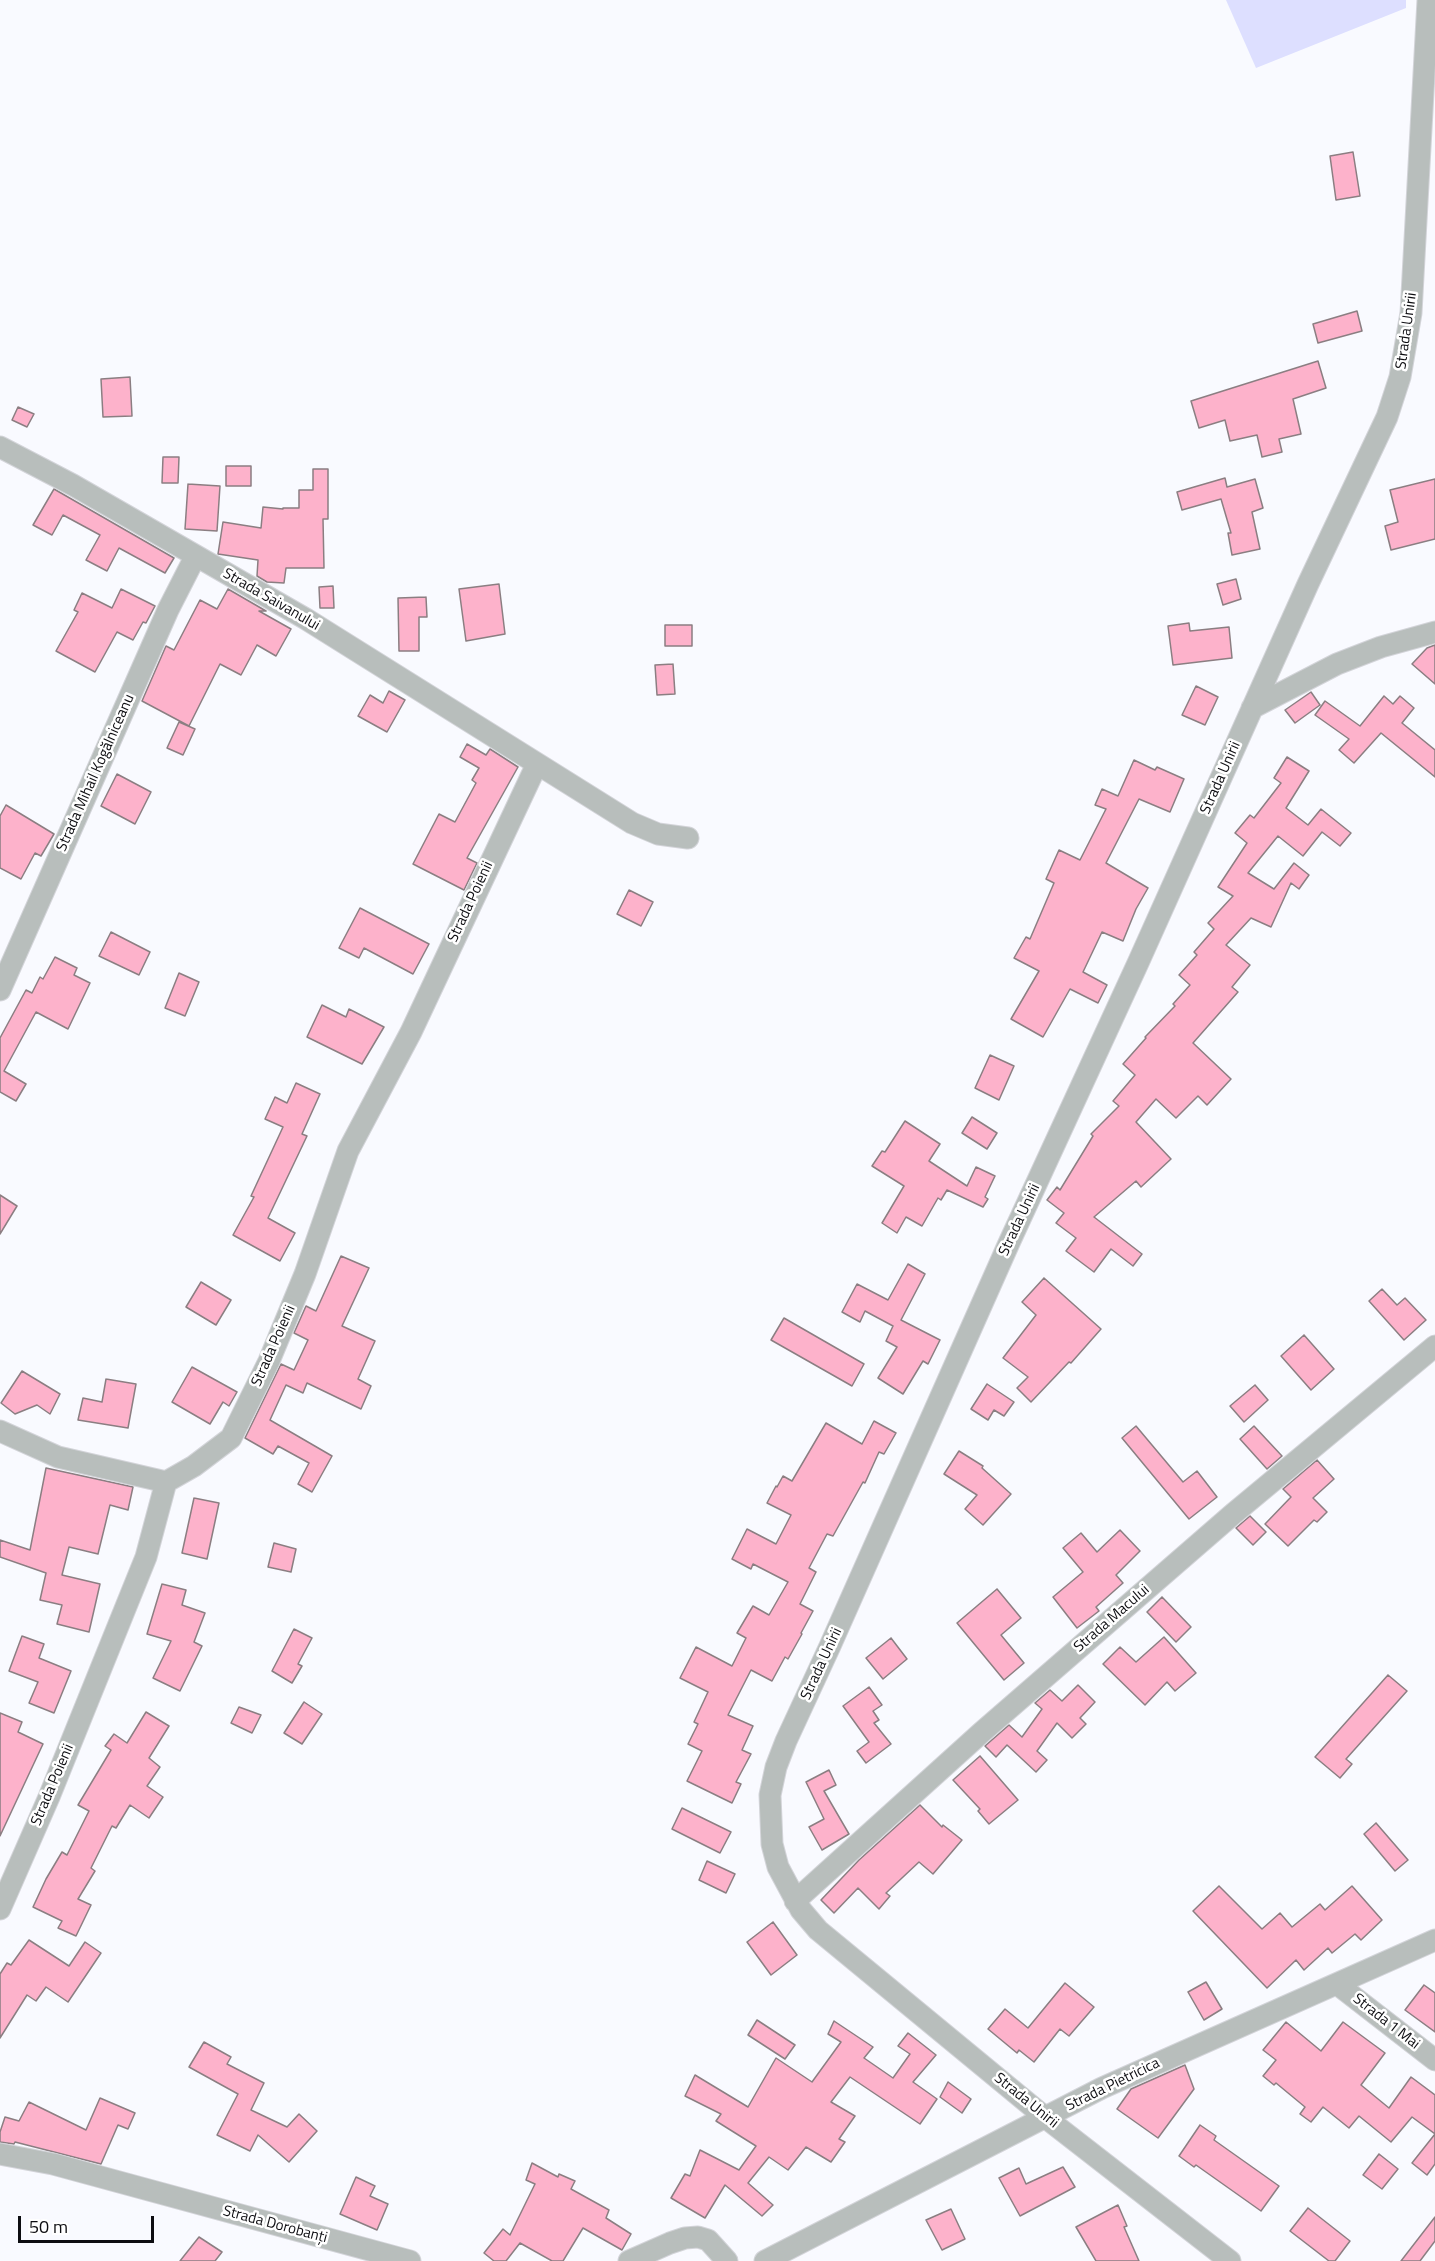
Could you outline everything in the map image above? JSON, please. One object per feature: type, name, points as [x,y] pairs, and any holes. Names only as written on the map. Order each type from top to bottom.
[{"type":"street","name":"Strada Unirii","points":[[1230,2261],[1046,2118],[818,1930],[795,1901],[778,1867],[772,1844],[770,1795],[776,1767],[786,1741],[1009,1243],[1308,584],[1380,435],[1400,377],[1411,313],[1428,0]]},
{"type":"street","name":"Strada Saivanului","points":[[0,447],[73,485],[306,619],[632,823],[658,834],[688,838]]},
{"type":"street","name":"Strada Mihail Kogălniceanu","points":[[0,990],[168,610],[195,557]]},
{"type":"street","points":[[1252,708],[1337,664],[1381,647],[1435,632]]},
{"type":"street","name":"Strada Poienii","points":[[0,1909],[53,1786],[146,1557],[166,1482],[194,1466],[231,1438],[269,1362],[301,1285],[348,1151],[411,1032],[537,764]]},
{"type":"street","name":"Strada Macului","points":[[795,1901],[982,1732],[1233,1514],[1435,1346]]},
{"type":"street","points":[[0,1431],[58,1457],[166,1482]]},
{"type":"street","name":"Strada Pietricica","points":[[765,2261],[1102,2088],[1435,1940]]},
{"type":"street","name":"Strada 1 Mai","points":[[1337,1984],[1435,2060]]},
{"type":"street","name":"Strada Dorobanți","points":[[0,2154],[64,2167],[410,2261]]},
{"type":"street","points":[[629,2261],[670,2243],[698,2237],[708,2240],[727,2261]]},
{"type":"shaded area","points":[[1226,0],[1406,0],[1406,8],[1256,68]]},
{"type":"building","points":[[1353,152],[1360,196],[1336,200],[1330,156]]},
{"type":"building","points":[[1357,311],[1362,331],[1318,343],[1313,324]]},
{"type":"building","points":[[1318,361],[1326,388],[1293,399],[1301,434],[1279,439],[1282,452],[1262,457],[1257,435],[1230,441],[1225,420],[1199,428],[1191,401]]},
{"type":"building","points":[[130,377],[132,416],[103,417],[101,379]]},
{"type":"building","points":[[18,407],[34,414],[27,427],[12,420]]},
{"type":"building","points":[[163,457],[179,457],[178,483],[162,483]]},
{"type":"building","points":[[226,466],[251,466],[251,486],[226,486]]},
{"type":"building","points":[[313,469],[328,469],[328,519],[323,519],[324,568],[286,568],[284,583],[267,582],[257,576],[258,560],[218,554],[223,522],[261,528],[263,507],[299,508],[299,490],[313,490]]},
{"type":"building","points":[[1225,478],[1227,487],[1255,479],[1263,508],[1252,512],[1260,549],[1232,555],[1228,533],[1231,533],[1221,499],[1182,510],[1177,492]]},
{"type":"building","points":[[1435,479],[1435,539],[1391,550],[1385,526],[1398,522],[1390,490]]},
{"type":"building","points":[[188,484],[220,486],[217,531],[185,529]]},
{"type":"building","points":[[54,489],[174,558],[165,573],[119,548],[107,571],[86,560],[100,535],[63,515],[52,535],[33,525]]},
{"type":"building","points":[[1236,579],[1241,599],[1223,605],[1217,584]]},
{"type":"building","points":[[499,584],[505,634],[466,641],[459,589]]},
{"type":"building","points":[[333,586],[334,608],[320,608],[319,587]]},
{"type":"building","points":[[121,589],[155,606],[133,640],[117,632],[95,672],[56,651],[78,612],[74,610],[82,593],[112,608]]},
{"type":"building","points":[[228,589],[266,611],[259,611],[291,629],[276,656],[257,645],[241,675],[220,664],[189,726],[142,701],[166,646],[174,650],[200,600],[217,609]]},
{"type":"building","points":[[426,597],[427,617],[419,617],[419,651],[399,651],[398,598]]},
{"type":"building","points":[[1189,623],[1190,631],[1229,627],[1232,658],[1173,665],[1168,626]]},
{"type":"building","points":[[665,625],[692,625],[692,646],[665,646]]},
{"type":"building","points":[[1435,645],[1435,684],[1412,664],[1427,648]]},
{"type":"building","points":[[673,664],[675,694],[657,695],[655,665]]},
{"type":"building","points":[[1196,686],[1218,697],[1205,725],[1182,715]]},
{"type":"building","points":[[389,691],[405,700],[387,732],[358,716],[370,695],[383,703]]},
{"type":"building","points":[[1311,692],[1320,705],[1295,723],[1285,710]]},
{"type":"building","points":[[1384,696],[1393,704],[1400,696],[1414,708],[1402,723],[1435,750],[1435,777],[1381,733],[1354,763],[1339,750],[1349,739],[1315,715],[1325,701],[1360,726]]},
{"type":"building","points":[[179,722],[195,729],[183,755],[167,748]]},
{"type":"building","points":[[467,744],[486,755],[490,749],[518,767],[467,858],[477,863],[464,890],[413,864],[439,814],[455,822],[476,783],[472,780],[479,768],[460,757]]},
{"type":"building","points":[[1287,757],[1309,771],[1286,808],[1308,825],[1321,809],[1351,833],[1340,846],[1322,832],[1303,856],[1278,836],[1248,873],[1274,889],[1294,863],[1309,875],[1299,889],[1291,883],[1271,927],[1251,918],[1226,945],[1250,965],[1232,987],[1238,992],[1193,1043],[1231,1079],[1207,1105],[1198,1096],[1176,1118],[1156,1099],[1136,1122],[1171,1159],[1141,1187],[1136,1181],[1094,1217],[1142,1254],[1133,1266],[1111,1249],[1094,1272],[1066,1251],[1076,1238],[1056,1223],[1064,1213],[1047,1200],[1057,1187],[1060,1190],[1093,1136],[1091,1134],[1119,1106],[1113,1101],[1135,1075],[1123,1064],[1175,1006],[1173,1004],[1190,985],[1179,975],[1197,955],[1194,952],[1214,929],[1208,923],[1233,896],[1218,887],[1247,843],[1235,833],[1250,815],[1254,818],[1281,783],[1274,778]]},
{"type":"building","points":[[1134,760],[1155,770],[1157,767],[1184,779],[1170,812],[1139,799],[1106,863],[1148,888],[1136,909],[1123,941],[1102,932],[1083,972],[1107,985],[1098,1003],[1070,989],[1043,1037],[1011,1019],[1039,971],[1014,958],[1026,937],[1030,939],[1054,883],[1046,879],[1059,850],[1080,860],[1106,809],[1095,805],[1102,789],[1118,796]]},
{"type":"building","points":[[117,774],[151,792],[135,824],[101,806]]},
{"type":"building","points":[[6,805],[54,834],[41,856],[35,853],[21,879],[0,868],[0,816]]},
{"type":"building","points":[[629,890],[653,902],[641,926],[617,914]]},
{"type":"building","points":[[360,908],[429,944],[413,974],[364,948],[359,958],[339,948]]},
{"type":"building","points":[[111,932],[150,952],[139,975],[99,956]]},
{"type":"building","points":[[55,957],[77,968],[74,975],[90,983],[68,1029],[36,1012],[4,1071],[26,1084],[16,1101],[0,1092],[0,1038],[26,990],[32,993],[40,977],[43,979]]},
{"type":"building","points":[[179,973],[199,982],[185,1016],[165,1008]]},
{"type":"building","points":[[322,1005],[346,1017],[349,1009],[384,1027],[362,1064],[307,1037]]},
{"type":"building","points":[[990,1055],[1014,1066],[999,1100],[975,1088]]},
{"type":"building","points":[[296,1083],[320,1094],[302,1134],[307,1136],[268,1218],[295,1233],[280,1261],[233,1235],[254,1197],[251,1196],[283,1127],[265,1119],[275,1097],[287,1103]]},
{"type":"building","points":[[972,1117],[997,1133],[987,1149],[962,1133]]},
{"type":"building","points":[[905,1121],[940,1144],[929,1161],[967,1186],[976,1167],[995,1176],[983,1207],[947,1190],[941,1200],[938,1198],[922,1226],[906,1217],[897,1233],[882,1223],[904,1186],[872,1166],[882,1151],[885,1152]]},
{"type":"building","points":[[0,1195],[17,1206],[0,1234]]},
{"type":"building","points":[[341,1256],[369,1268],[342,1326],[375,1341],[358,1379],[371,1386],[361,1409],[307,1383],[303,1393],[286,1385],[270,1420],[332,1456],[312,1492],[298,1484],[309,1463],[278,1446],[273,1454],[245,1438],[281,1364],[294,1370],[308,1340],[294,1333],[306,1306],[316,1311]]},
{"type":"building","points":[[908,1264],[925,1274],[901,1320],[940,1340],[928,1364],[923,1361],[903,1394],[878,1378],[897,1347],[886,1341],[893,1326],[865,1311],[860,1322],[842,1312],[857,1284],[888,1300]]},
{"type":"building","points":[[1044,1278],[1101,1329],[1071,1363],[1069,1362],[1031,1402],[1017,1388],[1028,1377],[1003,1358],[1036,1315],[1022,1302]]},
{"type":"building","points":[[201,1282],[231,1300],[216,1325],[186,1307]]},
{"type":"building","points":[[1382,1289],[1397,1305],[1405,1298],[1426,1320],[1404,1340],[1369,1301]]},
{"type":"building","points":[[784,1318],[864,1364],[852,1386],[771,1340]]},
{"type":"building","points":[[1304,1335],[1334,1369],[1311,1390],[1281,1356]]},
{"type":"building","points":[[192,1367],[237,1392],[229,1406],[223,1402],[210,1424],[172,1402]]},
{"type":"building","points":[[22,1371],[60,1394],[50,1414],[37,1405],[15,1414],[1,1403]]},
{"type":"building","points":[[106,1379],[136,1384],[128,1428],[78,1420],[83,1398],[102,1402]]},
{"type":"building","points":[[987,1384],[1014,1402],[1004,1416],[994,1410],[988,1420],[971,1409]]},
{"type":"building","points":[[1255,1385],[1268,1400],[1244,1422],[1230,1406]]},
{"type":"building","points":[[874,1421],[896,1433],[884,1454],[879,1452],[865,1483],[863,1482],[833,1536],[827,1534],[809,1568],[816,1572],[800,1604],[813,1611],[802,1634],[788,1659],[785,1657],[772,1681],[751,1670],[728,1715],[753,1726],[742,1750],[751,1754],[736,1782],[741,1784],[732,1803],[687,1781],[702,1751],[688,1744],[698,1724],[694,1722],[708,1692],[680,1678],[696,1647],[732,1666],[746,1638],[737,1633],[753,1606],[769,1615],[788,1582],[753,1564],[751,1569],[732,1559],[747,1529],[776,1544],[791,1515],[767,1503],[783,1476],[792,1481],[826,1423],[862,1444]]},
{"type":"building","points":[[1136,1426],[1183,1482],[1197,1471],[1217,1497],[1189,1519],[1122,1438]]},
{"type":"building","points":[[1254,1426],[1282,1456],[1267,1469],[1240,1439]]},
{"type":"building","points":[[959,1451],[983,1466],[982,1468],[1011,1494],[983,1525],[965,1509],[977,1495],[944,1474]]},
{"type":"building","points":[[1317,1460],[1334,1479],[1313,1498],[1327,1512],[1317,1522],[1314,1520],[1288,1546],[1265,1524],[1291,1497],[1283,1489]]},
{"type":"building","points":[[46,1468],[133,1487],[128,1510],[110,1505],[98,1554],[69,1547],[62,1575],[100,1584],[89,1632],[57,1624],[62,1605],[40,1600],[46,1573],[0,1557],[0,1540],[30,1550]]},
{"type":"building","points":[[194,1498],[219,1503],[207,1559],[182,1553]]},
{"type":"building","points":[[1250,1516],[1266,1532],[1253,1545],[1236,1528]]},
{"type":"building","points":[[1120,1530],[1140,1551],[1116,1575],[1123,1583],[1096,1607],[1099,1611],[1077,1628],[1053,1597],[1083,1572],[1063,1548],[1081,1533],[1097,1552]]},
{"type":"building","points":[[274,1543],[296,1549],[291,1572],[268,1567]]},
{"type":"building","points":[[162,1584],[186,1590],[182,1605],[205,1613],[194,1642],[202,1646],[180,1691],[153,1678],[171,1641],[147,1634]]},
{"type":"building","points":[[997,1589],[1021,1618],[1001,1635],[1024,1663],[1004,1680],[957,1623]]},
{"type":"building","points":[[1162,1597],[1191,1627],[1176,1642],[1147,1612]]},
{"type":"building","points":[[294,1629],[312,1638],[298,1664],[302,1666],[292,1683],[272,1671]]},
{"type":"building","points":[[22,1636],[44,1644],[39,1658],[71,1671],[54,1713],[29,1703],[38,1682],[9,1671]]},
{"type":"building","points":[[1164,1637],[1196,1673],[1175,1691],[1167,1682],[1145,1705],[1103,1664],[1120,1647],[1136,1662]]},
{"type":"building","points":[[891,1638],[907,1659],[883,1679],[866,1658]]},
{"type":"building","points":[[1388,1675],[1407,1691],[1346,1759],[1352,1764],[1340,1778],[1315,1757]]},
{"type":"building","points":[[1078,1685],[1095,1702],[1080,1718],[1086,1724],[1072,1738],[1057,1723],[1037,1751],[1047,1760],[1036,1772],[1007,1745],[996,1757],[985,1746],[1009,1725],[1022,1737],[1042,1709],[1035,1703],[1050,1690],[1062,1701]]},
{"type":"building","points":[[869,1687],[882,1705],[873,1711],[879,1720],[874,1723],[891,1744],[866,1763],[857,1751],[869,1742],[843,1706]]},
{"type":"building","points":[[304,1702],[322,1714],[302,1744],[284,1733]]},
{"type":"building","points":[[239,1707],[261,1715],[252,1733],[231,1723]]},
{"type":"building","points":[[146,1712],[169,1726],[149,1758],[160,1767],[147,1786],[163,1797],[149,1818],[130,1805],[116,1828],[112,1826],[91,1868],[95,1871],[78,1899],[91,1905],[76,1936],[58,1928],[62,1921],[33,1907],[62,1852],[67,1855],[89,1811],[78,1805],[111,1750],[105,1746],[114,1734],[127,1743]]},
{"type":"building","points":[[0,1713],[22,1722],[18,1732],[43,1744],[0,1836]]},
{"type":"building","points":[[980,1756],[1018,1800],[989,1824],[978,1811],[980,1809],[953,1780]]},
{"type":"building","points":[[829,1770],[836,1785],[824,1791],[849,1834],[822,1850],[809,1827],[824,1819],[806,1782]]},
{"type":"building","points":[[920,1805],[942,1827],[943,1825],[962,1840],[933,1874],[919,1862],[886,1893],[890,1896],[879,1909],[858,1888],[834,1913],[821,1900],[859,1860]]},
{"type":"building","points":[[682,1808],[731,1832],[720,1853],[672,1829]]},
{"type":"building","points":[[1376,1823],[1408,1860],[1395,1871],[1364,1834]]},
{"type":"building","points":[[707,1861],[735,1874],[726,1893],[699,1880]]},
{"type":"building","points":[[1219,1886],[1262,1929],[1280,1913],[1292,1927],[1320,1904],[1325,1910],[1352,1886],[1382,1920],[1361,1940],[1355,1934],[1332,1953],[1328,1948],[1304,1970],[1296,1960],[1267,1988],[1193,1911]]},
{"type":"building","points":[[773,1922],[797,1955],[771,1975],[747,1942]]},
{"type":"building","points":[[29,1940],[69,1966],[85,1942],[101,1953],[68,2002],[46,1987],[36,2001],[27,1995],[0,2038],[0,1974],[7,1963],[11,1965]]},
{"type":"building","points":[[1206,1982],[1222,2009],[1204,2020],[1188,1992]]},
{"type":"building","points":[[1065,1983],[1094,2007],[1069,2036],[1060,2029],[1034,2062],[1019,2050],[1017,2053],[988,2029],[1005,2009],[1028,2028]]},
{"type":"building","points":[[1424,1985],[1435,1993],[1435,2032],[1405,2010]]},
{"type":"building","points":[[757,2020],[795,2045],[785,2059],[748,2035]]},
{"type":"building","points":[[834,2021],[873,2047],[864,2058],[893,2078],[910,2054],[898,2046],[908,2033],[936,2055],[913,2082],[937,2099],[920,2124],[850,2077],[831,2102],[855,2116],[839,2139],[845,2142],[831,2162],[806,2147],[788,2170],[769,2157],[748,2183],[773,2205],[762,2216],[725,2185],[705,2218],[671,2198],[685,2174],[690,2176],[700,2150],[739,2170],[756,2146],[716,2121],[721,2114],[685,2096],[695,2075],[748,2107],[776,2058],[812,2082],[841,2042],[828,2034]]},
{"type":"building","points":[[1286,2022],[1321,2051],[1343,2022],[1385,2053],[1361,2085],[1389,2108],[1411,2077],[1435,2095],[1435,2134],[1412,2117],[1391,2142],[1359,2116],[1349,2128],[1323,2107],[1311,2122],[1300,2114],[1305,2107],[1276,2083],[1274,2085],[1263,2076],[1276,2060],[1263,2050]]},
{"type":"building","points":[[204,2042],[231,2057],[227,2064],[264,2083],[251,2110],[287,2127],[299,2114],[317,2131],[289,2162],[258,2135],[250,2151],[217,2135],[238,2094],[189,2067]]},
{"type":"building","points":[[1185,2065],[1194,2089],[1158,2138],[1117,2109],[1131,2089]]},
{"type":"building","points":[[948,2082],[971,2099],[962,2113],[940,2097]]},
{"type":"building","points":[[100,2098],[135,2113],[128,2129],[118,2125],[101,2164],[15,2142],[14,2144],[0,2142],[0,2132],[5,2117],[19,2121],[29,2102],[86,2130]]},
{"type":"building","points":[[1200,2125],[1216,2136],[1214,2140],[1279,2186],[1261,2211],[1196,2165],[1194,2167],[1179,2156]]},
{"type":"building","points":[[1435,2134],[1435,2164],[1427,2175],[1412,2163]]},
{"type":"building","points":[[1379,2154],[1398,2169],[1382,2189],[1363,2175]]},
{"type":"building","points":[[532,2163],[558,2177],[559,2174],[575,2181],[571,2189],[609,2210],[606,2218],[631,2234],[622,2250],[583,2228],[563,2261],[552,2261],[520,2243],[506,2261],[494,2261],[484,2253],[503,2229],[510,2235],[535,2184],[526,2180]]},
{"type":"building","points":[[1063,2167],[1075,2187],[1020,2216],[999,2178],[1019,2168],[1026,2184]]},
{"type":"building","points":[[356,2177],[375,2186],[370,2196],[388,2204],[377,2230],[340,2214]]},
{"type":"building","points":[[1118,2205],[1127,2226],[1124,2227],[1139,2261],[1096,2261],[1076,2227]]},
{"type":"building","points":[[1308,2208],[1350,2241],[1335,2261],[1329,2261],[1290,2231]]},
{"type":"building","points":[[951,2209],[965,2239],[942,2250],[926,2220]]},
{"type":"building","points":[[1435,2217],[1435,2241],[1420,2261],[1401,2261]]},
{"type":"building","points":[[199,2237],[222,2252],[215,2261],[180,2261]]}]
